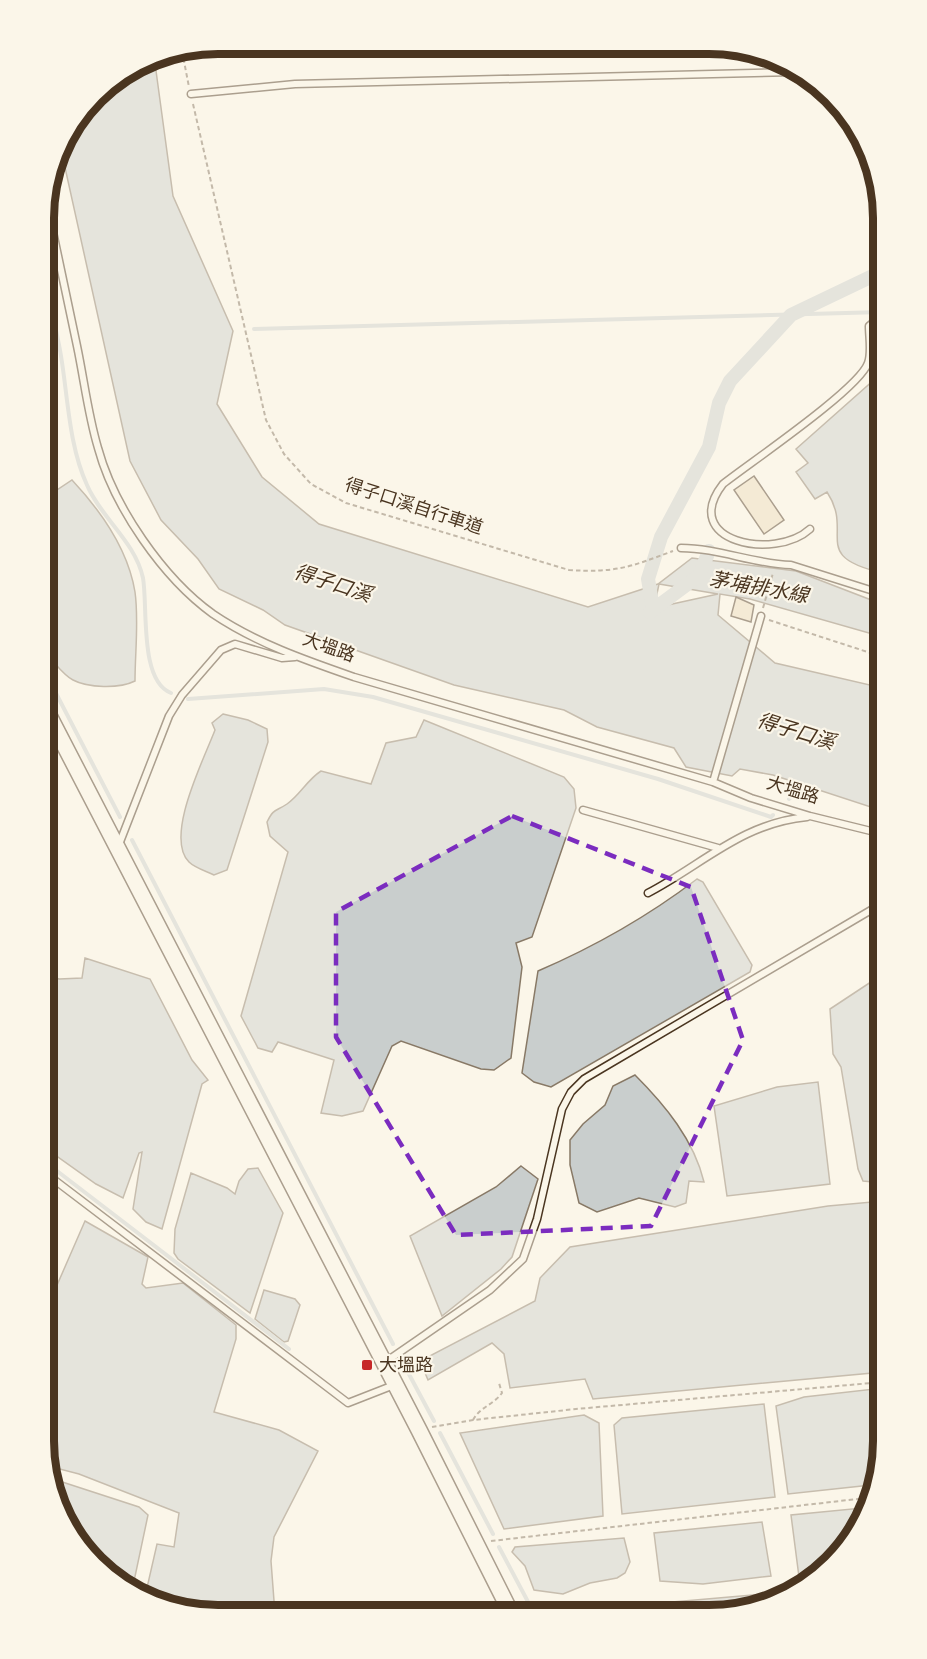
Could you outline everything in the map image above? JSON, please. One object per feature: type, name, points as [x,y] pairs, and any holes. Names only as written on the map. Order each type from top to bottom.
[{"type":"street","points":[[54,725],[419,1430],[507,1605]]},
{"type":"lane","points":[[191,94],[307,84],[784,72]]},
{"type":"lane","name":"大塭路","points":[[54,237],[98,449],[120,502],[141,536],[171,574],[211,613],[248,635],[296,657],[354,677],[713,782],[751,798],[810,816],[873,832]]},
{"type":"lane","points":[[810,529],[795,540],[773,544],[736,541],[724,535],[716,526],[711,515],[714,496],[723,484],[832,402],[865,370],[870,361],[869,326],[873,323]]},
{"type":"lane","points":[[681,548],[695,548],[805,568],[873,591]]},
{"type":"lane","points":[[713,782],[761,616]]},
{"type":"lane","points":[[118,848],[169,716],[182,695],[221,650],[235,644],[282,658],[296,657]]},
{"type":"lane","points":[[583,810],[718,848]]},
{"type":"lane","points":[[648,893],[671,881],[718,848],[752,831],[792,818],[810,816]]},
{"type":"lane","points":[[384,1363],[490,1290],[523,1259],[537,1219],[562,1109],[571,1092],[584,1079],[873,909]]},
{"type":"lane","points":[[54,1180],[348,1403],[395,1384]]},
{"type":"path","name":"得子口溪自行車道","points":[[183,58],[266,420],[284,454],[311,484],[346,503],[569,570],[604,572],[624,569],[681,548]]},
{"type":"path","points":[[776,564],[761,616],[788,628],[873,654]]},
{"type":"path","points":[[473,1420],[479,1410],[496,1401],[502,1393],[500,1383]]},
{"type":"path","points":[[419,1430],[473,1420],[873,1383]]},
{"type":"path","points":[[476,1543],[862,1498]]},
{"type":"highlighted area","points":[[512,816],[691,887],[743,1040],[651,1226],[456,1235],[336,1037],[336,912]]},
{"type":"water","name":"得子口溪","points":[[155,67],[173,196],[233,331],[217,404],[262,477],[319,524],[588,607],[658,584],[692,558],[796,571],[873,601],[873,634],[750,599],[720,594],[718,615],[775,663],[873,686],[873,808],[773,775],[740,769],[732,776],[686,767],[674,748],[597,727],[564,710],[454,685],[285,625],[263,610],[219,589],[198,559],[161,520],[130,461],[64,162],[76,136],[95,110],[118,88]],"holes":[[[659,584],[718,594],[654,608]]]},
{"type":"water","points":[[873,381],[873,570],[847,559],[840,551],[834,507],[827,492],[815,499],[796,472],[808,463],[796,449]]},
{"type":"water","points":[[72,480],[103,518],[126,561],[136,603],[135,681],[128,684],[104,686],[79,683],[66,675],[54,662],[54,492]]},
{"type":"water","points":[[223,714],[248,720],[267,729],[268,742],[227,870],[214,875],[189,862],[182,850],[181,835],[188,798],[215,730],[212,723]]},
{"type":"water","points":[[424,720],[564,777],[574,789],[576,808],[532,937],[516,943],[522,967],[511,1058],[494,1070],[481,1069],[401,1041],[392,1046],[363,1111],[342,1116],[321,1113],[334,1060],[278,1042],[272,1052],[258,1048],[241,1016],[288,852],[270,836],[267,822],[273,812],[292,800],[321,771],[371,784],[386,743],[416,737]]},
{"type":"water","points":[[697,879],[703,882],[752,965],[750,972],[551,1087],[534,1082],[522,1073],[538,971],[620,930]]},
{"type":"water","points":[[85,958],[150,979],[192,1060],[208,1080],[202,1084],[162,1229],[146,1222],[133,1209],[142,1152],[139,1153],[123,1198],[96,1184],[54,1154],[54,978],[82,978]]},
{"type":"water","points":[[873,981],[873,1182],[863,1181],[858,1169],[841,1067],[833,1054],[830,1009]]},
{"type":"water","points":[[635,1075],[677,1124],[693,1152],[704,1182],[689,1181],[686,1203],[675,1207],[639,1198],[597,1212],[579,1203],[570,1165],[570,1140],[583,1124],[605,1105],[613,1086]]},
{"type":"water","points":[[818,1082],[830,1184],[727,1196],[714,1106],[777,1087]]},
{"type":"water","points":[[521,1166],[538,1179],[512,1257],[501,1269],[442,1316],[410,1236],[496,1187]]},
{"type":"water","points":[[258,1168],[283,1213],[250,1313],[178,1259],[174,1253],[175,1229],[191,1173],[227,1188],[235,1194],[239,1181],[248,1169]]},
{"type":"water","points":[[873,1202],[873,1373],[593,1399],[585,1379],[510,1388],[504,1354],[492,1343],[428,1380],[420,1361],[535,1301],[540,1278],[570,1247],[828,1206]]},
{"type":"water","points":[[85,1221],[148,1257],[142,1284],[146,1288],[183,1283],[236,1325],[236,1339],[214,1412],[279,1430],[318,1451],[274,1537],[271,1561],[274,1605],[196,1604],[147,1589],[157,1544],[174,1547],[179,1513],[79,1474],[56,1468],[54,1292]]},
{"type":"water","points":[[264,1290],[295,1299],[300,1305],[288,1341],[284,1342],[255,1319]]},
{"type":"water","points":[[873,1389],[873,1452],[866,1485],[788,1494],[776,1406],[804,1397]]},
{"type":"water","points":[[764,1404],[775,1497],[622,1514],[614,1425],[622,1418]]},
{"type":"water","points":[[584,1415],[599,1423],[603,1516],[504,1529],[460,1433]]},
{"type":"water","points":[[59,1481],[139,1507],[148,1515],[134,1582],[110,1564],[82,1532],[71,1514]]},
{"type":"water","points":[[858,1508],[839,1541],[825,1557],[799,1577],[791,1515]]},
{"type":"water","points":[[762,1522],[771,1576],[703,1584],[660,1581],[654,1533]]},
{"type":"water","points":[[624,1538],[630,1562],[625,1573],[617,1578],[590,1583],[563,1594],[534,1590],[525,1566],[512,1552],[515,1547]]},
{"type":"water","points":[[768,1594],[731,1604],[638,1605]]},
{"type":"building","points":[[754,476],[784,520],[764,534],[734,490]]},
{"type":"building","points":[[736,597],[754,605],[751,622],[731,616]]},
{"type":"waterway","points":[[653,608],[648,579],[661,537],[709,447],[719,403],[730,381],[791,315],[873,276]]},
{"type":"waterway","points":[[254,329],[873,312]]},
{"type":"waterway","points":[[54,323],[73,438],[81,470],[93,497],[133,552],[139,565],[143,578],[149,659],[161,686],[171,693]]},
{"type":"waterway","points":[[699,576],[709,551]]},
{"type":"waterway","name":"茅埔排水線","points":[[650,612],[697,577]]},
{"type":"waterway","points":[[54,689],[120,817]]},
{"type":"waterway","points":[[188,699],[324,689],[373,697],[658,779],[771,817],[773,815]]},
{"type":"waterway","points":[[789,799],[807,783]]},
{"type":"waterway","points":[[132,840],[393,1344]]},
{"type":"waterway","points":[[54,1169],[289,1349]]},
{"type":"waterway","points":[[403,1363],[434,1421]]},
{"type":"waterway","points":[[440,1433],[493,1534]]},
{"type":"waterway","points":[[499,1547],[530,1605]]},
{"type":"place","name":"大塭路","points":[[367,1365]]}]
